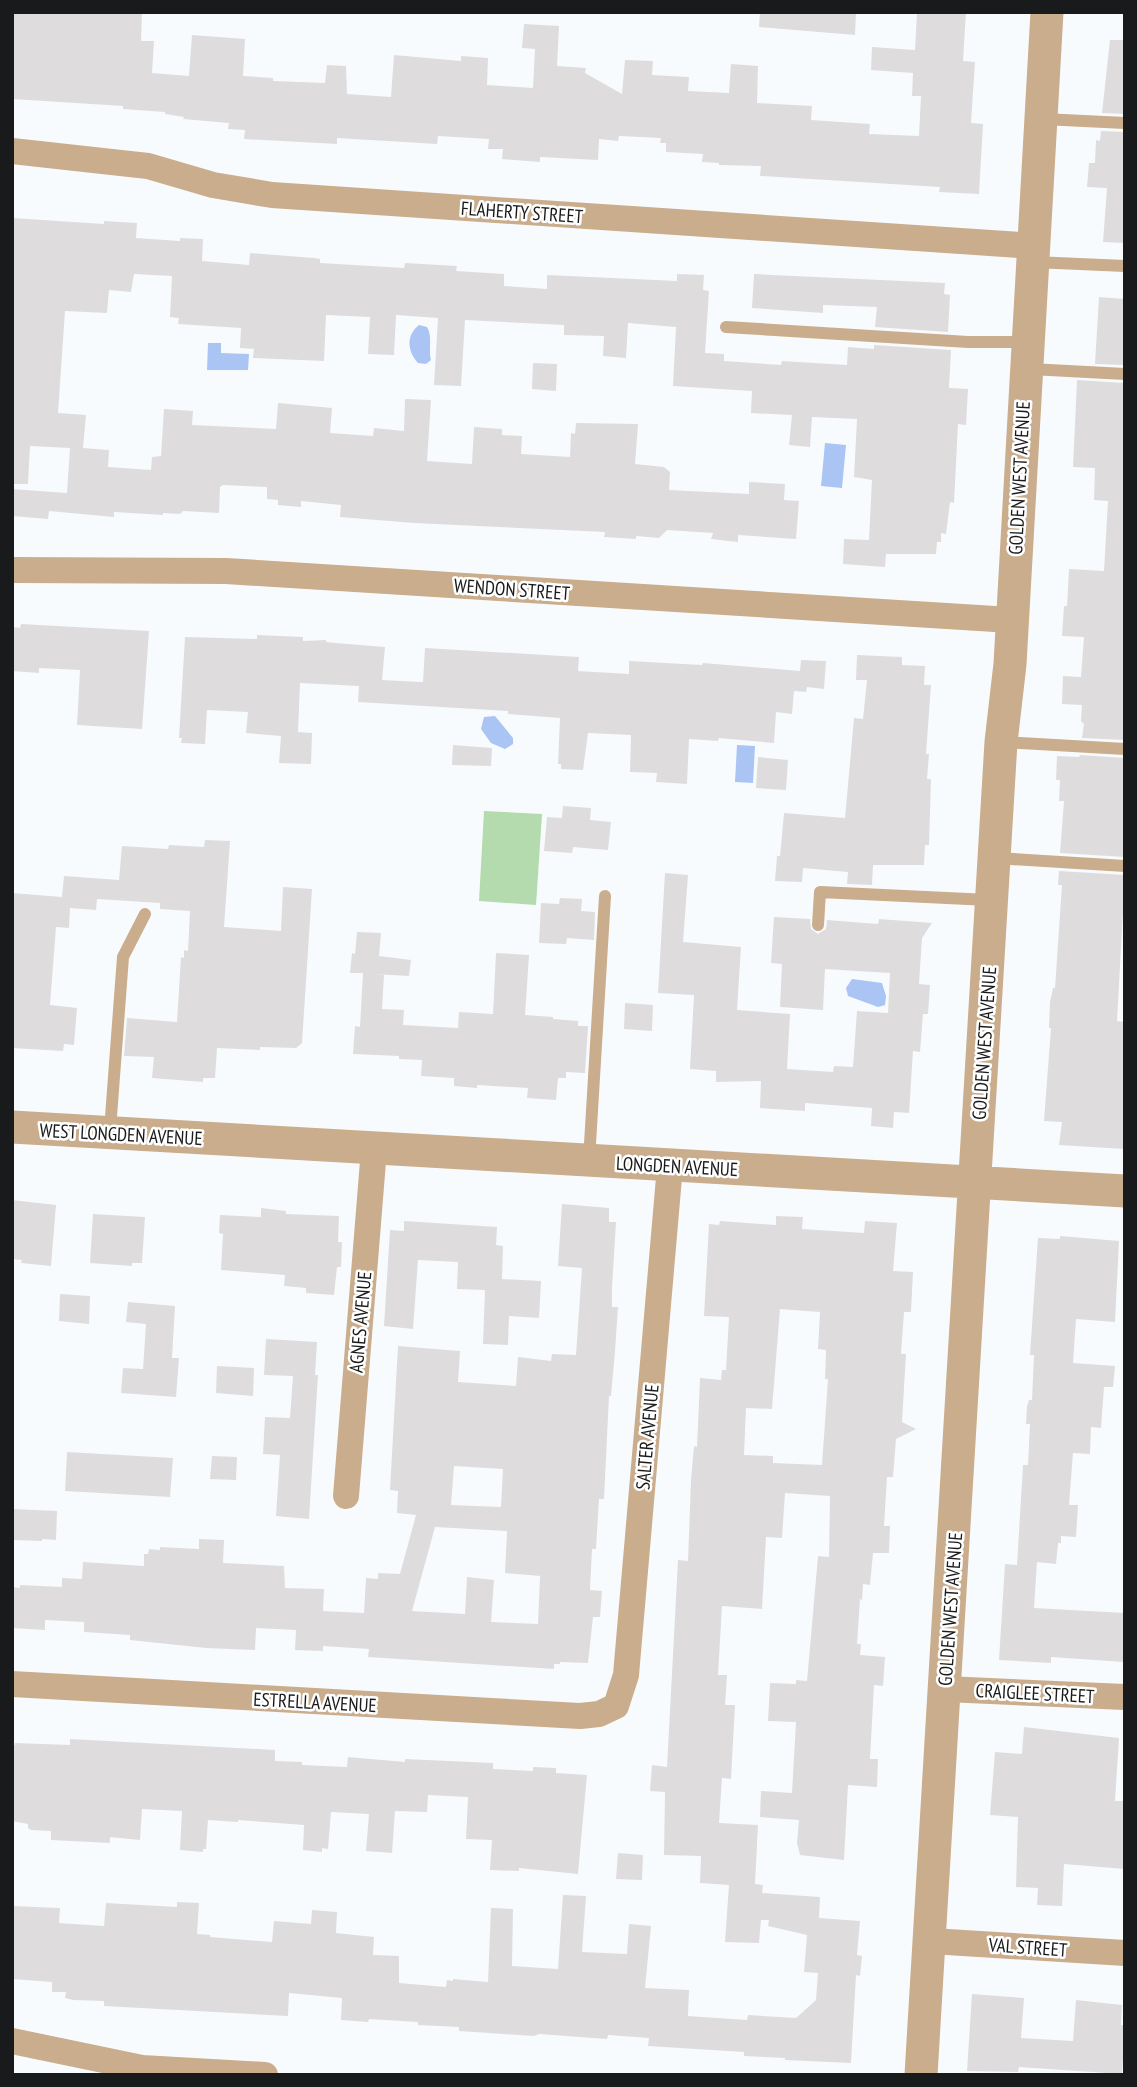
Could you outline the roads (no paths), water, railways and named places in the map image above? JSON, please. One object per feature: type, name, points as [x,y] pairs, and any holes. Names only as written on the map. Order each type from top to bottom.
[{"type":"street","name":"GOLDEN WEST AVENUE","points":[[921,2075],[1001,742],[1010,664],[1047,12]]},
{"type":"street","name":"FLAHERTY STREET","points":[[12,151],[148,166],[214,185],[272,195],[1034,254]]},
{"type":"street","name":"WENDON STREET","points":[[12,570],[226,571],[1011,620]]},
{"type":"street","name":"WEST LONGDEN AVENUE","points":[[12,1127],[230,1140]]},
{"type":"street","name":"LONGDEN AVENUE","points":[[230,1140],[1125,1191]]},
{"type":"street","name":"AGNES AVENUE","points":[[346,1496],[374,1149]]},
{"type":"street","name":"SALTER AVENUE","points":[[616,1706],[626,1675],[670,1166]]},
{"type":"street","name":"ESTRELLA AVENUE","points":[[12,1684],[580,1716],[598,1714],[616,1706]]},
{"type":"street","name":"CRAIGLEE STREET","points":[[945,1689],[1125,1697]]},
{"type":"street","name":"VAL STREET","points":[[931,1941],[1125,1953]]},
{"type":"street","points":[[12,2041],[142,2067],[265,2075]]},
{"type":"lane","points":[[1040,119],[1125,123]]},
{"type":"lane","points":[[1034,254],[1125,267]]},
{"type":"lane","points":[[726,327],[968,342],[1125,374]]},
{"type":"lane","points":[[1001,742],[1125,749]]},
{"type":"lane","points":[[996,858],[1125,866]]},
{"type":"lane","points":[[818,925],[820,892],[993,900]]},
{"type":"lane","points":[[589,1161],[605,896]]},
{"type":"lane","points":[[110,1134],[123,957],[145,914]]},
{"type":"water","points":[[419,325],[427,327],[430,335],[431,360],[426,364],[418,363],[410,348],[410,338]]},
{"type":"water","points":[[208,343],[221,343],[221,353],[249,354],[248,370],[207,370]]},
{"type":"water","points":[[825,443],[846,445],[842,488],[821,486]]},
{"type":"water","points":[[495,716],[513,738],[513,744],[505,749],[491,743],[481,729],[484,717]]},
{"type":"water","points":[[737,745],[755,746],[753,783],[735,782]]},
{"type":"water","points":[[852,979],[882,983],[886,996],[885,1005],[878,1007],[848,996],[846,988]]}]
